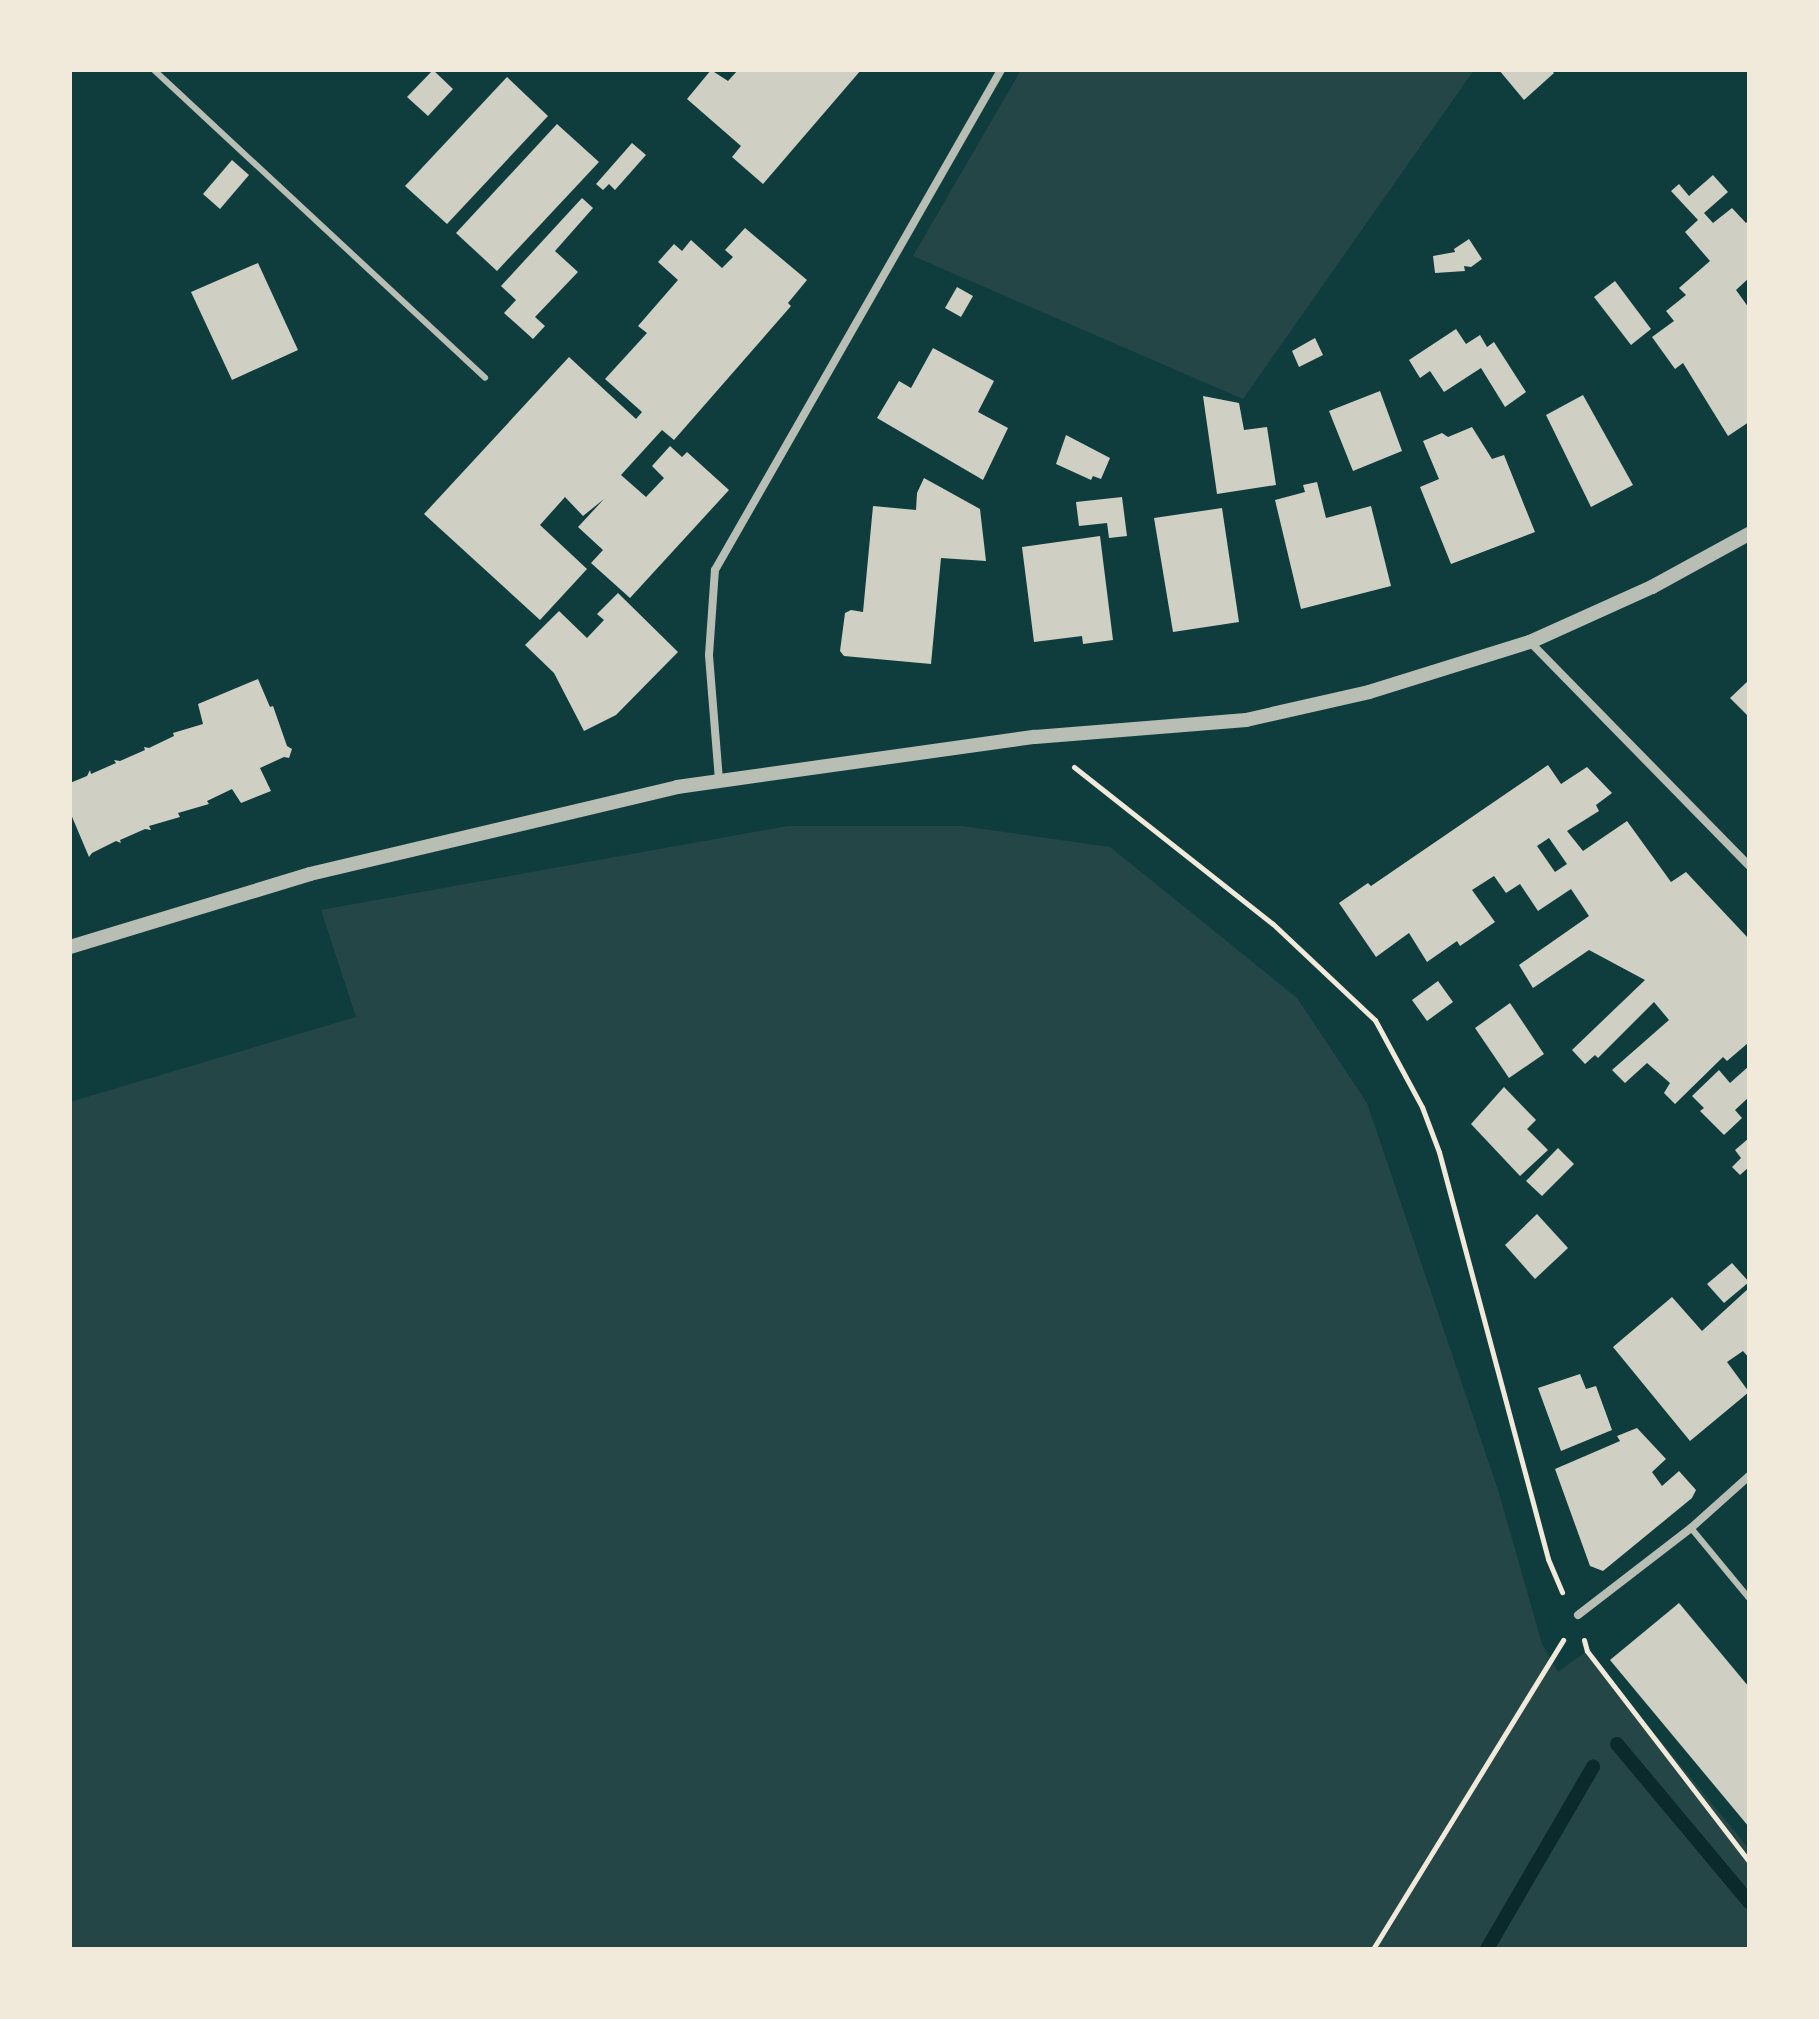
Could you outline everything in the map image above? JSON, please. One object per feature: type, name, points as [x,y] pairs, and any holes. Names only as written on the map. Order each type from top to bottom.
[{"type":"street","points":[[719,780],[709,655],[715,570],[1001,70]]},
{"type":"street","points":[[70,947],[310,874],[719,780],[1035,737],[1246,720],[1369,692],[1530,642],[1652,587],[1749,534]]},
{"type":"street","points":[[1530,642],[1749,866]]},
{"type":"street","points":[[1578,1615],[1691,1528],[1749,1476]]},
{"type":"lane","points":[[154,70],[485,378]]},
{"type":"lane","points":[[1691,1528],[1749,1598]]},
{"type":"path","points":[[1035,737],[1273,924],[1375,1020],[1422,1107],[1439,1152],[1548,1559],[1562,1593],[1578,1615],[1587,1651],[1749,1861]]},
{"type":"path","points":[[1373,1949],[1578,1615]]},
{"type":"shaded area","points":[[1021,70],[1474,70],[1243,399],[913,256]]},
{"type":"shaded area","points":[[788,826],[962,826],[1110,847],[1297,998],[1367,1103],[1498,1490],[1542,1644],[1558,1672],[1587,1651],[1749,1849],[1749,1949],[70,1949],[70,1102],[356,1017],[321,910]]},
{"type":"building","points":[[433,70],[453,89],[428,116],[407,97]]},
{"type":"building","points":[[711,70],[728,81],[738,70],[861,70],[763,184],[732,157],[741,146],[687,99]]},
{"type":"building","points":[[1499,70],[1551,70],[1554,73],[1524,100]]},
{"type":"building","points":[[507,77],[548,116],[447,224],[405,186]]},
{"type":"building","points":[[557,124],[599,162],[497,271],[456,233]]},
{"type":"building","points":[[632,143],[646,155],[615,190],[609,184],[603,190],[596,184]]},
{"type":"building","points":[[232,160],[249,175],[220,209],[203,194]]},
{"type":"building","points":[[1713,175],[1728,192],[1704,213],[1713,223],[1732,208],[1746,223],[1749,220],[1749,278],[1736,290],[1749,308],[1749,422],[1728,436],[1683,363],[1675,369],[1652,337],[1674,321],[1666,311],[1686,295],[1679,288],[1710,261],[1685,232],[1698,220],[1671,191],[1679,184],[1689,196]]},
{"type":"building","points":[[582,198],[593,208],[555,251],[578,272],[535,317],[545,326],[533,339],[504,313],[516,300],[501,286]]},
{"type":"building","points":[[745,228],[807,280],[788,303],[791,306],[674,440],[662,430],[621,475],[646,497],[664,478],[652,466],[670,446],[682,457],[687,452],[729,490],[630,598],[591,563],[603,550],[578,527],[604,499],[583,516],[565,497],[540,525],[587,569],[540,620],[424,514],[569,357],[636,419],[642,412],[605,379],[647,333],[638,326],[678,280],[658,262],[674,244],[682,251],[691,240],[722,268],[733,257],[725,250]]},
{"type":"building","points":[[1469,239],[1482,259],[1471,267],[1464,266],[1465,271],[1435,273],[1433,256],[1455,252],[1454,249]]},
{"type":"building","points":[[258,263],[298,350],[232,380],[191,292]]},
{"type":"building","points":[[1615,281],[1651,329],[1631,345],[1594,297]]},
{"type":"building","points":[[957,287],[973,296],[961,317],[945,308]]},
{"type":"building","points":[[1456,329],[1466,344],[1480,335],[1487,347],[1494,342],[1526,392],[1505,407],[1481,368],[1444,392],[1430,371],[1420,378],[1409,360]]},
{"type":"building","points":[[1315,338],[1323,355],[1299,367],[1292,351]]},
{"type":"building","points":[[933,348],[994,381],[978,412],[1008,428],[983,480],[877,418],[899,381],[911,388]]},
{"type":"building","points":[[1380,391],[1402,451],[1353,471],[1329,411]]},
{"type":"building","points":[[1583,395],[1633,485],[1591,507],[1546,415]]},
{"type":"building","points":[[1203,396],[1239,403],[1244,430],[1267,427],[1276,485],[1217,494]]},
{"type":"building","points":[[1472,427],[1492,459],[1504,455],[1535,532],[1451,564],[1420,487],[1439,479],[1423,441],[1442,433],[1448,437]]},
{"type":"building","points":[[1066,435],[1110,458],[1101,479],[1093,476],[1091,480],[1056,464]]},
{"type":"building","points":[[924,478],[980,509],[986,561],[941,558],[931,664],[844,656],[840,651],[845,613],[851,610],[863,612],[873,506],[916,510],[917,493]]},
{"type":"building","points":[[1317,482],[1326,518],[1371,506],[1391,586],[1301,609],[1275,500],[1305,492],[1303,485]]},
{"type":"building","points":[[1122,497],[1127,536],[1109,538],[1107,523],[1079,526],[1076,502]]},
{"type":"building","points":[[1222,508],[1239,622],[1173,632],[1154,518]]},
{"type":"building","points":[[1100,536],[1113,640],[1083,644],[1082,636],[1034,642],[1022,547]]},
{"type":"building","points":[[618,593],[678,652],[616,715],[584,731],[554,673],[525,645],[559,611],[587,638],[604,620],[597,614]]},
{"type":"building","points":[[258,679],[270,707],[273,706],[287,746],[292,749],[289,758],[284,757],[260,768],[271,791],[241,803],[232,789],[207,801],[209,804],[178,813],[180,817],[149,826],[151,830],[145,829],[120,840],[121,843],[116,841],[89,857],[70,812],[70,783],[87,776],[90,770],[91,774],[116,763],[114,760],[120,761],[145,750],[144,747],[149,748],[174,736],[173,733],[203,724],[198,704]]},
{"type":"building","points":[[1749,680],[1749,717],[1730,698]]},
{"type":"building","points":[[1548,765],[1561,784],[1587,767],[1612,793],[1596,805],[1599,811],[1567,831],[1583,851],[1627,821],[1671,882],[1686,872],[1749,939],[1748,1043],[1727,1061],[1723,1057],[1675,1104],[1664,1093],[1670,1083],[1647,1063],[1625,1083],[1612,1070],[1669,1020],[1654,1002],[1598,1058],[1595,1055],[1585,1064],[1572,1050],[1645,980],[1589,950],[1533,988],[1519,965],[1589,916],[1571,889],[1538,911],[1520,884],[1506,893],[1494,876],[1472,890],[1495,922],[1460,946],[1457,941],[1427,962],[1409,933],[1376,957],[1339,903],[1368,883],[1371,886]],"holes":[[[1549,838],[1567,864],[1555,872],[1537,846]]]},
{"type":"building","points":[[1438,981],[1453,1002],[1427,1021],[1412,1000]]},
{"type":"building","points":[[1510,1003],[1544,1054],[1509,1078],[1475,1028]]},
{"type":"building","points":[[1749,1066],[1749,1097],[1735,1110],[1742,1118],[1724,1135],[1700,1111],[1704,1108],[1692,1096],[1719,1070],[1730,1083]]},
{"type":"building","points":[[1504,1087],[1536,1120],[1527,1129],[1548,1150],[1520,1176],[1471,1124]]},
{"type":"building","points":[[1749,1138],[1749,1167],[1740,1175],[1732,1167],[1741,1158],[1735,1150]]},
{"type":"building","points":[[1558,1148],[1574,1164],[1542,1196],[1526,1181]]},
{"type":"building","points":[[1537,1214],[1568,1248],[1535,1279],[1505,1245]]},
{"type":"building","points":[[1732,1263],[1749,1282],[1724,1303],[1707,1284]]},
{"type":"building","points":[[1749,1288],[1749,1358],[1743,1351],[1727,1362],[1749,1392],[1690,1441],[1613,1347],[1672,1297],[1702,1331]]},
{"type":"building","points":[[1580,1374],[1586,1389],[1596,1386],[1612,1430],[1561,1451],[1538,1388]]},
{"type":"building","points":[[1637,1428],[1666,1459],[1652,1472],[1662,1486],[1679,1471],[1696,1490],[1692,1498],[1603,1571],[1590,1566],[1555,1469],[1620,1441],[1617,1436]]},
{"type":"building","points":[[1679,1603],[1749,1687],[1749,1827],[1610,1660]]},
{"type":"waterway","points":[[1617,1744],[1749,1902]]},
{"type":"waterway","points":[[1487,1949],[1593,1767]]}]
